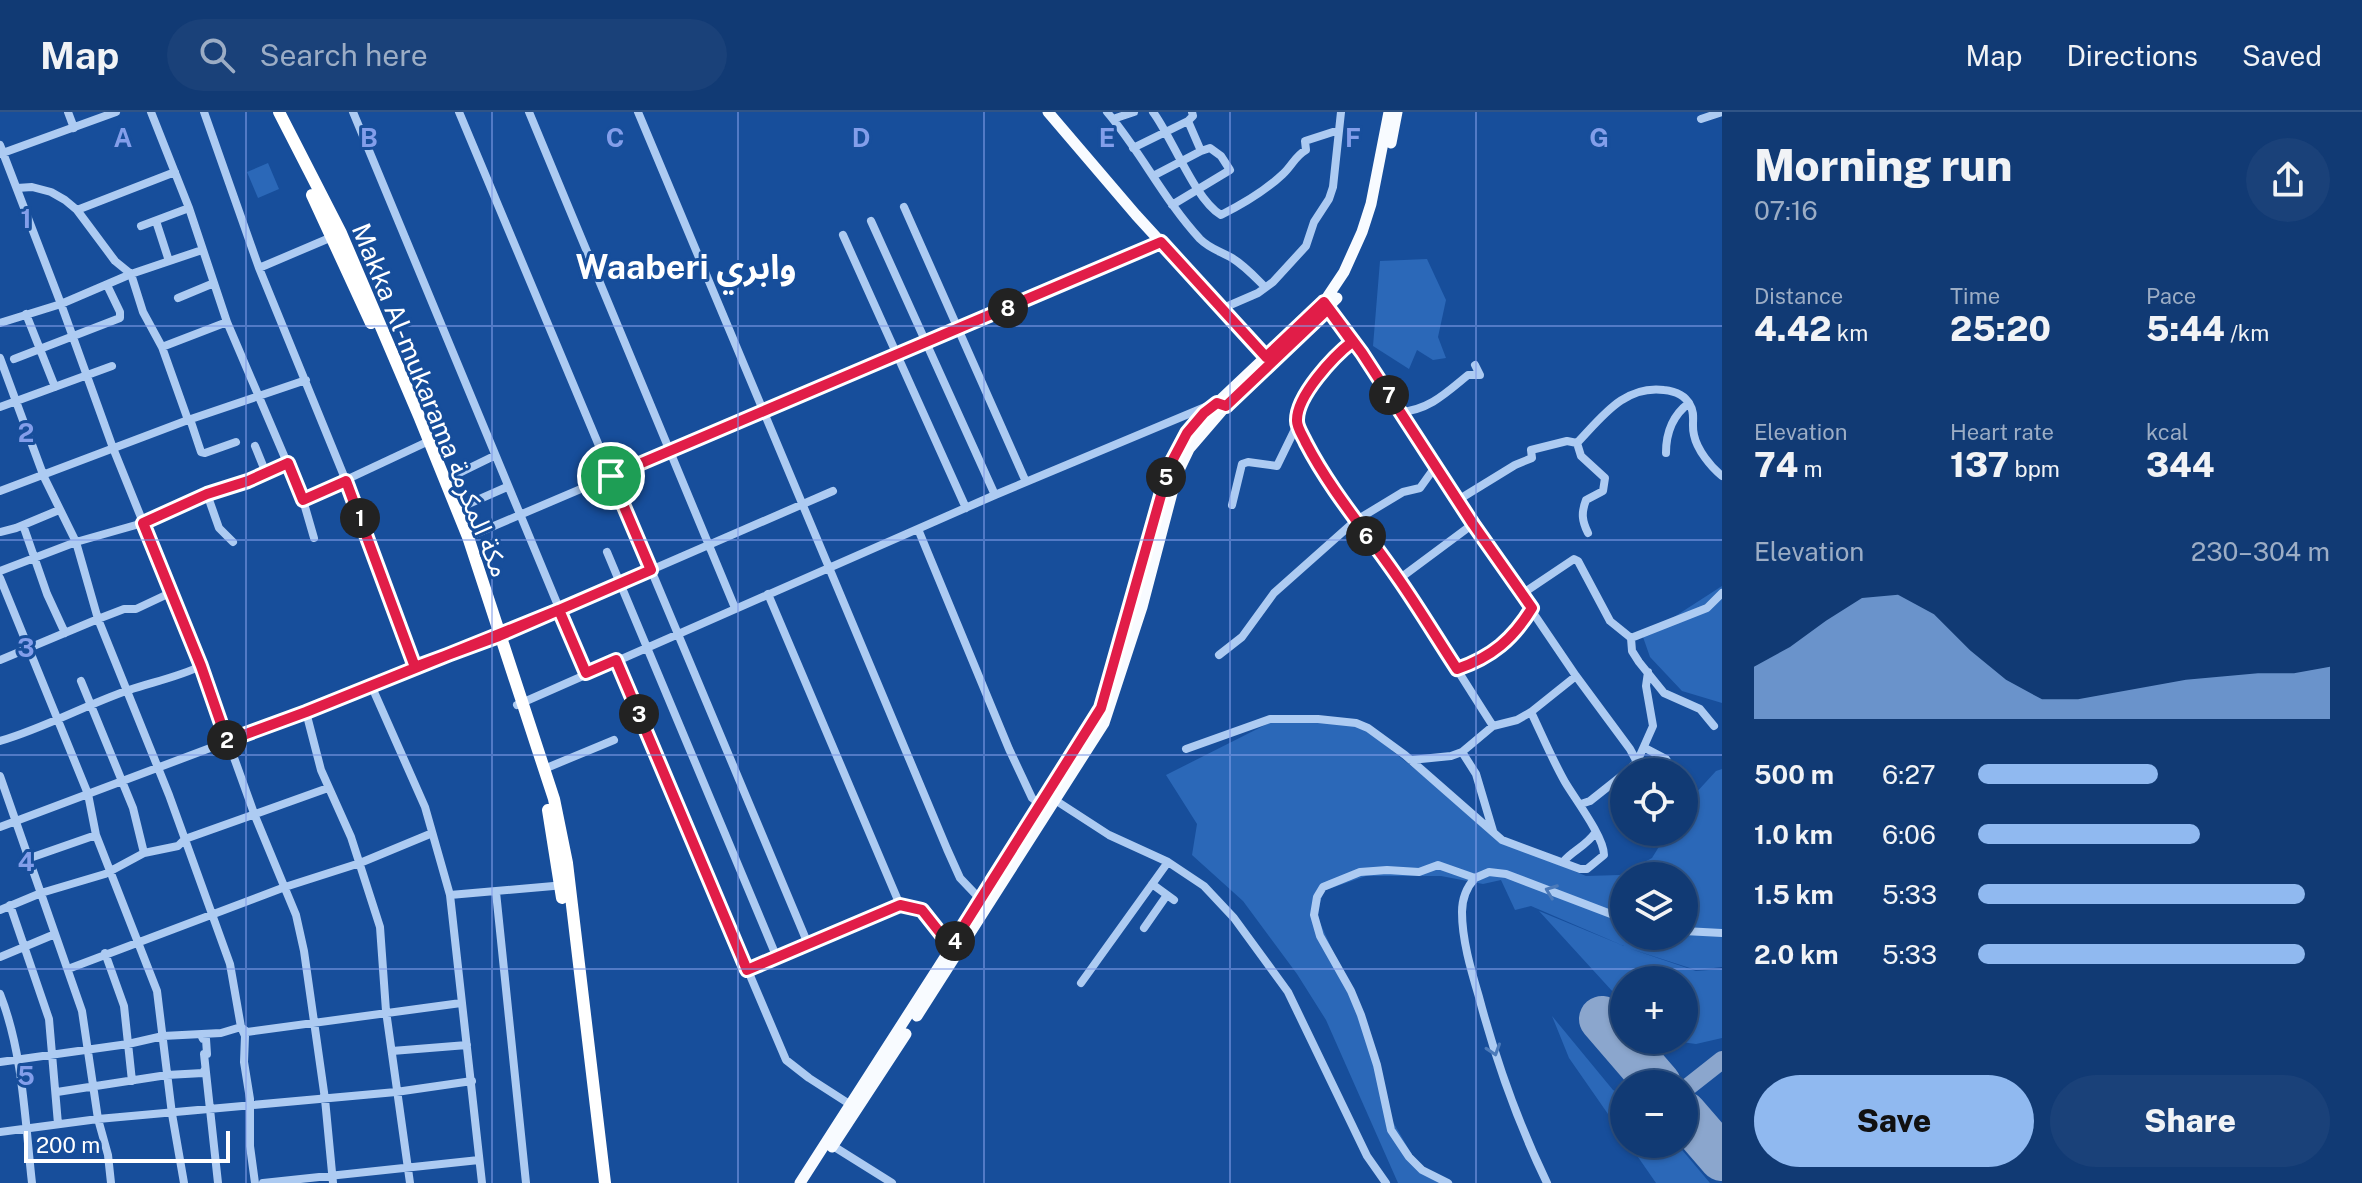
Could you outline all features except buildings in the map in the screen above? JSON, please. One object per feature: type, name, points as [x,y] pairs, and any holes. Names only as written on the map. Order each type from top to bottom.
[{"type":"highway","name":"Makka Al-mukarama مكة المكرمة","points":[[273,112],[382,338]]},
{"type":"highway","name":"Makka Al-mukarama مكة المكرمة","points":[[279,112],[341,233],[426,442],[544,769],[562,834],[597,1183]]},
{"type":"highway","name":"Makka Al-mukarama مكة المكرمة","points":[[426,442],[468,537],[496,637]]},
{"type":"highway","name":"Makka Al-mukarama مكة المكرمة","points":[[520,704],[565,885],[605,1183]]},
{"type":"main road","points":[[1048,112],[1266,357]]},
{"type":"main road","points":[[800,1183],[1097,717],[1108,691],[1169,467],[1187,433],[1204,413],[1222,404],[1326,305],[1362,232],[1378,174],[1389,112]]},
{"type":"main road","points":[[809,1183],[1109,712],[1142,607],[1177,474],[1189,449],[1222,404],[1266,357],[1341,293],[1367,234],[1379,197],[1397,112]]},
{"type":"street","points":[[68,112],[74,128]]},
{"type":"street","points":[[116,112],[1,151],[113,448],[201,666],[255,816],[296,915],[325,1099],[332,1179]]},
{"type":"street","points":[[151,112],[189,208],[227,322],[303,500],[314,538]]},
{"type":"street","points":[[204,112],[259,268],[346,481],[415,667]]},
{"type":"street","points":[[353,112],[586,673]]},
{"type":"street","points":[[459,112],[808,944]]},
{"type":"street","points":[[529,112],[735,608]]},
{"type":"street","points":[[638,112],[960,878],[981,900]]},
{"type":"street","points":[[1134,112],[1110,115],[1172,205],[1213,251],[1229,256],[1265,287]]},
{"type":"street","points":[[1153,112],[1210,207],[1221,215],[1247,201],[1281,176],[1298,154],[1306,150],[1305,141],[1339,130]]},
{"type":"street","points":[[1221,309],[1265,287],[1306,246],[1314,222],[1333,187],[1341,112]]},
{"type":"street","points":[[1701,119],[1722,112]]},
{"type":"street","points":[[1133,148],[1190,116],[1201,151]]},
{"type":"street","points":[[1153,176],[1210,148],[1217,152],[1230,170],[1172,205]]},
{"type":"street","points":[[77,210],[175,172]]},
{"type":"street","points":[[17,188],[32,187],[51,192],[77,210],[115,261],[131,274],[143,312],[162,347],[201,452],[236,442]]},
{"type":"street","points":[[904,207],[1026,482]]},
{"type":"street","points":[[141,226],[189,208]]},
{"type":"street","points":[[156,221],[169,261]]},
{"type":"street","points":[[871,221],[995,495]]},
{"type":"street","points":[[843,235],[966,508]]},
{"type":"street","points":[[259,268],[332,237]]},
{"type":"street","points":[[468,537],[1161,242]]},
{"type":"street","points":[[0,323],[61,304],[131,274],[202,250]]},
{"type":"street","points":[[178,298],[214,283]]},
{"type":"street","points":[[14,359],[120,318],[107,285]]},
{"type":"street","points":[[1326,305],[1634,758]]},
{"type":"street","points":[[26,314],[55,387]]},
{"type":"street","points":[[162,347],[227,322]]},
{"type":"street","points":[[1232,505],[1242,464],[1277,466],[1297,425],[1299,410],[1311,385],[1340,351],[1352,342]]},
{"type":"street","points":[[1,362],[44,477],[76,542],[98,619],[158,766],[230,964],[245,1036],[255,1183]]},
{"type":"street","points":[[1400,412],[1416,411],[1436,402],[1468,375],[1480,375],[1475,365]]},
{"type":"street","points":[[0,407],[112,366]]},
{"type":"street","points":[[0,491],[44,477],[189,419],[306,380]]},
{"type":"street","points":[[1577,443],[1617,401],[1647,389],[1675,392],[1689,403],[1693,414],[1694,438],[1713,468],[1722,476]]},
{"type":"street","points":[[1666,453],[1666,441],[1678,412],[1689,403]]},
{"type":"street","points":[[520,704],[995,495],[1222,404]]},
{"type":"street","points":[[1297,425],[1314,458],[1355,521],[1399,579],[1493,726]]},
{"type":"street","points":[[1458,500],[1532,458],[1531,450],[1567,441],[1577,443]]},
{"type":"street","points":[[303,500],[426,442]]},
{"type":"street","points":[[1577,443],[1581,456],[1605,478],[1603,491],[1586,500],[1583,507],[1582,521],[1588,533]]},
{"type":"street","points":[[255,446],[266,473]]},
{"type":"street","points":[[445,480],[494,456]]},
{"type":"street","points":[[0,571],[76,542],[143,523],[288,463]]},
{"type":"street","points":[[1219,655],[1242,637],[1274,593],[1355,521],[1403,492],[1420,488],[1435,467]]},
{"type":"street","points":[[457,509],[507,487]]},
{"type":"street","points":[[0,827],[496,637],[833,491]]},
{"type":"street","points":[[207,494],[219,528],[233,542]]},
{"type":"street","points":[[0,532],[59,510]]},
{"type":"street","points":[[1399,579],[1473,524]]},
{"type":"street","points":[[23,525],[65,633]]},
{"type":"street","points":[[918,529],[1009,749],[1032,798],[1042,806]]},
{"type":"street","points":[[607,552],[777,958]]},
{"type":"street","points":[[1522,594],[1574,559],[1578,561],[1610,621],[1631,638],[1632,651],[1664,693],[1700,709],[1714,726]]},
{"type":"street","points":[[0,578],[88,794],[96,835],[157,991],[184,1183]]},
{"type":"street","points":[[0,660],[124,609],[136,609],[170,593]]},
{"type":"street","points":[[1631,638],[1707,608],[1722,593]]},
{"type":"street","points":[[768,594],[900,905]]},
{"type":"street","points":[[1457,669],[1472,664],[1501,646],[1517,632],[1532,608]]},
{"type":"street","points":[[616,660],[786,1060],[851,1105]]},
{"type":"street","points":[[0,741],[128,690],[182,675],[201,666]]},
{"type":"street","points":[[1639,758],[1653,726],[1646,686],[1648,672]]},
{"type":"street","points":[[1410,760],[1462,752],[1493,726],[1517,720],[1531,712],[1576,676]]},
{"type":"street","points":[[81,681],[133,808],[144,853]]},
{"type":"street","points":[[371,685],[425,807],[430,834],[450,895],[482,1183]]},
{"type":"street","points":[[306,712],[312,742],[360,863],[380,927],[386,1011],[410,1183]]},
{"type":"street","points":[[1186,749],[1270,719],[1356,723],[1368,728],[1410,760],[1502,840],[1580,869],[1593,865],[1604,855],[1603,846],[1581,804],[1567,785],[1531,712]]},
{"type":"street","points":[[544,769],[614,740]]},
{"type":"street","points":[[1645,748],[1664,758]]},
{"type":"street","points":[[1462,752],[1476,774],[1493,831]]},
{"type":"street","points":[[0,776],[82,1011],[111,1183]]},
{"type":"street","points":[[1581,804],[1590,801],[1610,785]]},
{"type":"street","points":[[0,910],[41,893],[111,871],[144,853],[178,846],[185,839],[328,788]]},
{"type":"street","points":[[1055,800],[1109,835],[1168,862],[1213,894],[1288,992],[1367,1156],[1386,1183]]},
{"type":"street","points":[[1564,861],[1587,844],[1595,833]]},
{"type":"street","points":[[68,969],[285,887],[360,863],[430,834]]},
{"type":"street","points":[[30,858],[96,835]]},
{"type":"street","points":[[1081,983],[1168,862]]},
{"type":"street","points":[[1448,1183],[1422,1170],[1391,1130],[1377,1065],[1361,1015],[1320,936],[1314,915],[1317,897],[1323,887],[1360,872],[1419,872],[1438,865],[1475,878]]},
{"type":"street","points":[[1547,1183],[1493,1050],[1464,938],[1462,909],[1465,892],[1475,878],[1489,872],[1506,874],[1610,914]]},
{"type":"street","points":[[1144,928],[1170,898],[1152,884]]},
{"type":"street","points":[[450,895],[565,885]]},
{"type":"street","points":[[496,892],[526,1183]]},
{"type":"street","points":[[10,905],[49,1019],[58,1124]]},
{"type":"street","points":[[747,970],[900,905],[922,910],[941,934],[953,943]]},
{"type":"street","points":[[1698,932],[1722,933]]},
{"type":"street","points":[[0,957],[55,934]]},
{"type":"street","points":[[105,953],[124,1006],[132,1081]]},
{"type":"street","points":[[0,994],[8,1014],[17,1059],[32,1183]]},
{"type":"street","points":[[241,1027],[247,1032],[461,1003]]},
{"type":"street","points":[[0,1062],[163,1036],[221,1033],[241,1027]]},
{"type":"street","points":[[201,1034],[206,1039],[205,1069],[218,1183]]},
{"type":"street","points":[[392,1051],[467,1045]]},
{"type":"street","points":[[57,1092],[167,1075],[203,1073],[205,1069]]},
{"type":"street","points":[[0,1132],[98,1119],[396,1092],[472,1081]]},
{"type":"street","points":[[833,1146],[892,1183]]},
{"type":"street","points":[[263,1183],[332,1179],[479,1160]]},
{"type":"shaded area","points":[[268,163],[279,189],[258,198],[247,172]]},
{"type":"shaded area","points":[[1427,259],[1446,300],[1438,337],[1446,358],[1433,360],[1417,350],[1409,369],[1373,346],[1380,261]]},
{"type":"shaded area","points":[[1722,586],[1722,703],[1682,691],[1650,657],[1643,637]]},
{"type":"shaded area","points":[[1275,720],[1360,725],[1506,842],[1586,876],[1610,875],[1610,940],[1531,906],[1515,910],[1501,880],[1483,884],[1441,876],[1366,876],[1323,891],[1317,916],[1366,1025],[1386,1110],[1418,1165],[1454,1183],[1398,1183],[1326,1020],[1297,974],[1243,901],[1192,855],[1197,824],[1166,775]]},
{"type":"shaded area","points":[[1722,769],[1722,967],[1698,970],[1698,966],[1684,966],[1634,950],[1698,950],[1698,862],[1644,862],[1652,858],[1659,846],[1698,846],[1698,791],[1716,771]]},
{"type":"shaded area","points":[[1539,911],[1610,940],[1610,950],[1634,950],[1681,966],[1610,966],[1610,989]]},
{"type":"shaded area","points":[[1722,969],[1722,1038],[1698,1044],[1698,971]]},
{"type":"shaded area","points":[[1552,1016],[1610,1086],[1610,1117],[1569,1058]]},
{"type":"shaded area","points":[[1639,1158],[1689,1158],[1710,1183],[1656,1183]]},
{"type":"taxiway","points":[[1698,1079],[1722,1060]]},
{"type":"runway","points":[[1602,1019],[1646,1070]]},
{"type":"runway","points":[[1698,1130],[1722,1158]]},
{"type":"district","name":"Waaberi وابري","points":[[686,267]]},
{"type":"route","points":[[611,476],[651,570],[499,636],[415,667],[346,481],[303,500],[288,463],[143,523],[201,666],[227,741],[499,636],[559,610],[586,673],[616,660],[747,970],[900,905],[922,910],[941,934],[953,943],[1101,708],[1137,587],[1158,502],[1177,448],[1204,413],[1217,403],[1226,406],[1328,309],[1336,321],[1352,342],[1340,351],[1311,385],[1299,410],[1297,425],[1314,458],[1355,521],[1399,579],[1457,669],[1472,664],[1501,646],[1517,632],[1532,608],[1473,524],[1362,353],[1324,302],[1266,357],[1161,242],[611,476]]}]
